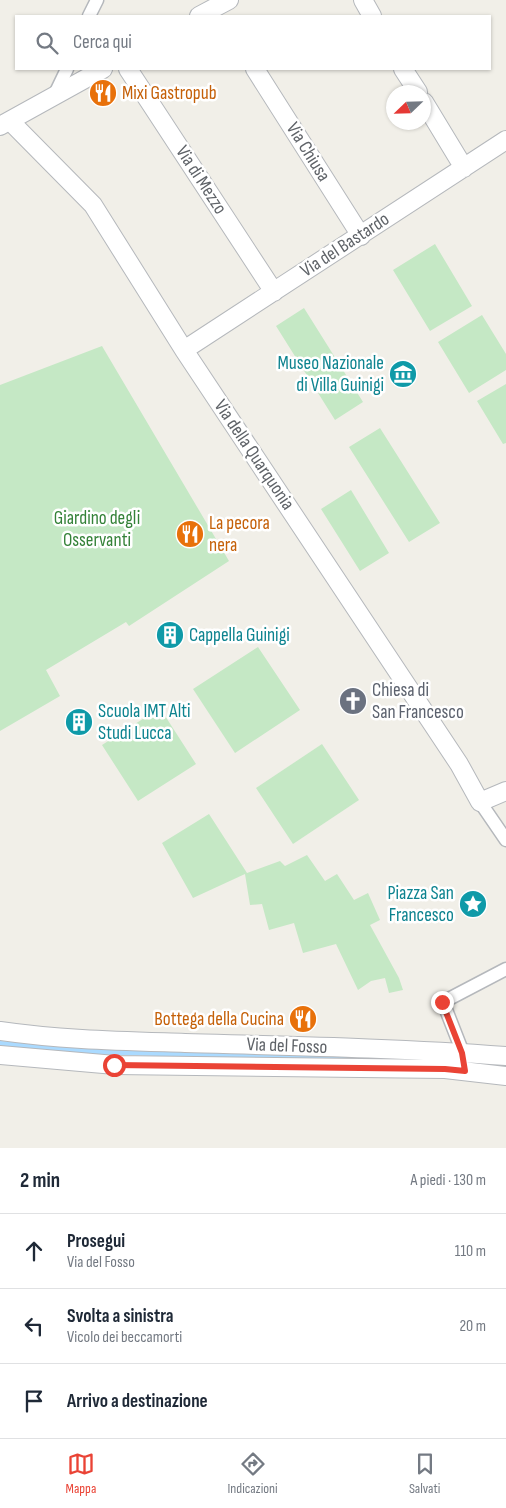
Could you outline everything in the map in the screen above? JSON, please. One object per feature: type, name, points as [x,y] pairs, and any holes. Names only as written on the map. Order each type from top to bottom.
[{"type":"street","points":[[90,15],[97,0]]},
{"type":"street","points":[[201,15],[229,0]]},
{"type":"street","points":[[363,0],[371,15]]},
{"type":"street","points":[[55,94],[66,70]]},
{"type":"street","points":[[5,124],[55,94],[101,70]]},
{"type":"street","name":"Via di Mezzo","points":[[129,70],[274,292]]},
{"type":"street","name":"Via Chiusa","points":[[256,70],[360,236]]},
{"type":"street","points":[[404,70],[413,85]]},
{"type":"street","points":[[431,114],[464,168]]},
{"type":"street","name":"Via della Quarquonia","points":[[5,124],[93,205],[184,350],[459,764],[480,802]]},
{"type":"street","name":"Via del Bastardo","points":[[184,350],[506,140]]},
{"type":"street","points":[[506,791],[480,802],[506,840]]},
{"type":"street","points":[[465,1071],[462,1053],[442,1002],[506,969]]},
{"type":"street","name":"Via del Fosso","points":[[0,1032],[31,1036],[113,1053],[445,1069],[506,1076]]},
{"type":"street","name":"Via del Fosso","points":[[0,1055],[113,1053],[462,1053],[506,1056]]},
{"type":"green space","points":[[435,244],[472,306],[430,331],[393,270]]},
{"type":"green space","points":[[304,308],[363,402],[335,420],[276,326]]},
{"type":"green space","points":[[482,315],[506,354],[506,370],[469,393],[438,342]]},
{"type":"green space","name":"Giardino degli Osservanti","points":[[102,346],[229,561],[129,626],[126,622],[46,670],[60,696],[0,731],[0,385]]},
{"type":"green space","points":[[506,384],[506,443],[503,444],[477,401]]},
{"type":"green space","points":[[380,428],[440,523],[409,542],[349,447]]},
{"type":"green space","points":[[351,490],[389,553],[360,571],[321,509]]},
{"type":"green space","points":[[258,647],[300,710],[235,753],[193,689]]},
{"type":"green space","points":[[160,708],[196,764],[138,801],[102,745]]},
{"type":"green space","points":[[322,744],[359,800],[293,844],[256,788]]},
{"type":"green space","points":[[209,814],[247,873],[280,861],[285,866],[307,855],[325,881],[337,874],[354,900],[368,893],[380,920],[370,925],[399,978],[403,990],[389,993],[385,978],[371,981],[358,990],[336,944],[303,953],[294,923],[269,930],[262,904],[250,905],[245,874],[193,898],[162,843]]},
{"type":"waterway","points":[[0,1044],[87,1051],[401,1060]]},
{"type":"waterway","points":[[493,1064],[506,1065]]},
{"type":"place","name":"Mixi Gastropub","points":[[103,93]]},
{"type":"place","name":"Museo Nazionale di Villa Guinigi","points":[[403,374]]},
{"type":"place","name":"La pecora nera","points":[[190,534]]},
{"type":"place","name":"Cappella Guinigi","points":[[170,635]]},
{"type":"place","name":"Chiesa di San Francesco","points":[[353,701]]},
{"type":"place","name":"Scuola IMT Alti Studi Lucca","points":[[79,722]]},
{"type":"place","name":"Piazza San Francesco","points":[[473,904]]},
{"type":"place","name":"Bottega della Cucina","points":[[303,1019]]},
{"type":"route","points":[[114,1065],[445,1069],[465,1071],[462,1053],[442,1002]]}]
